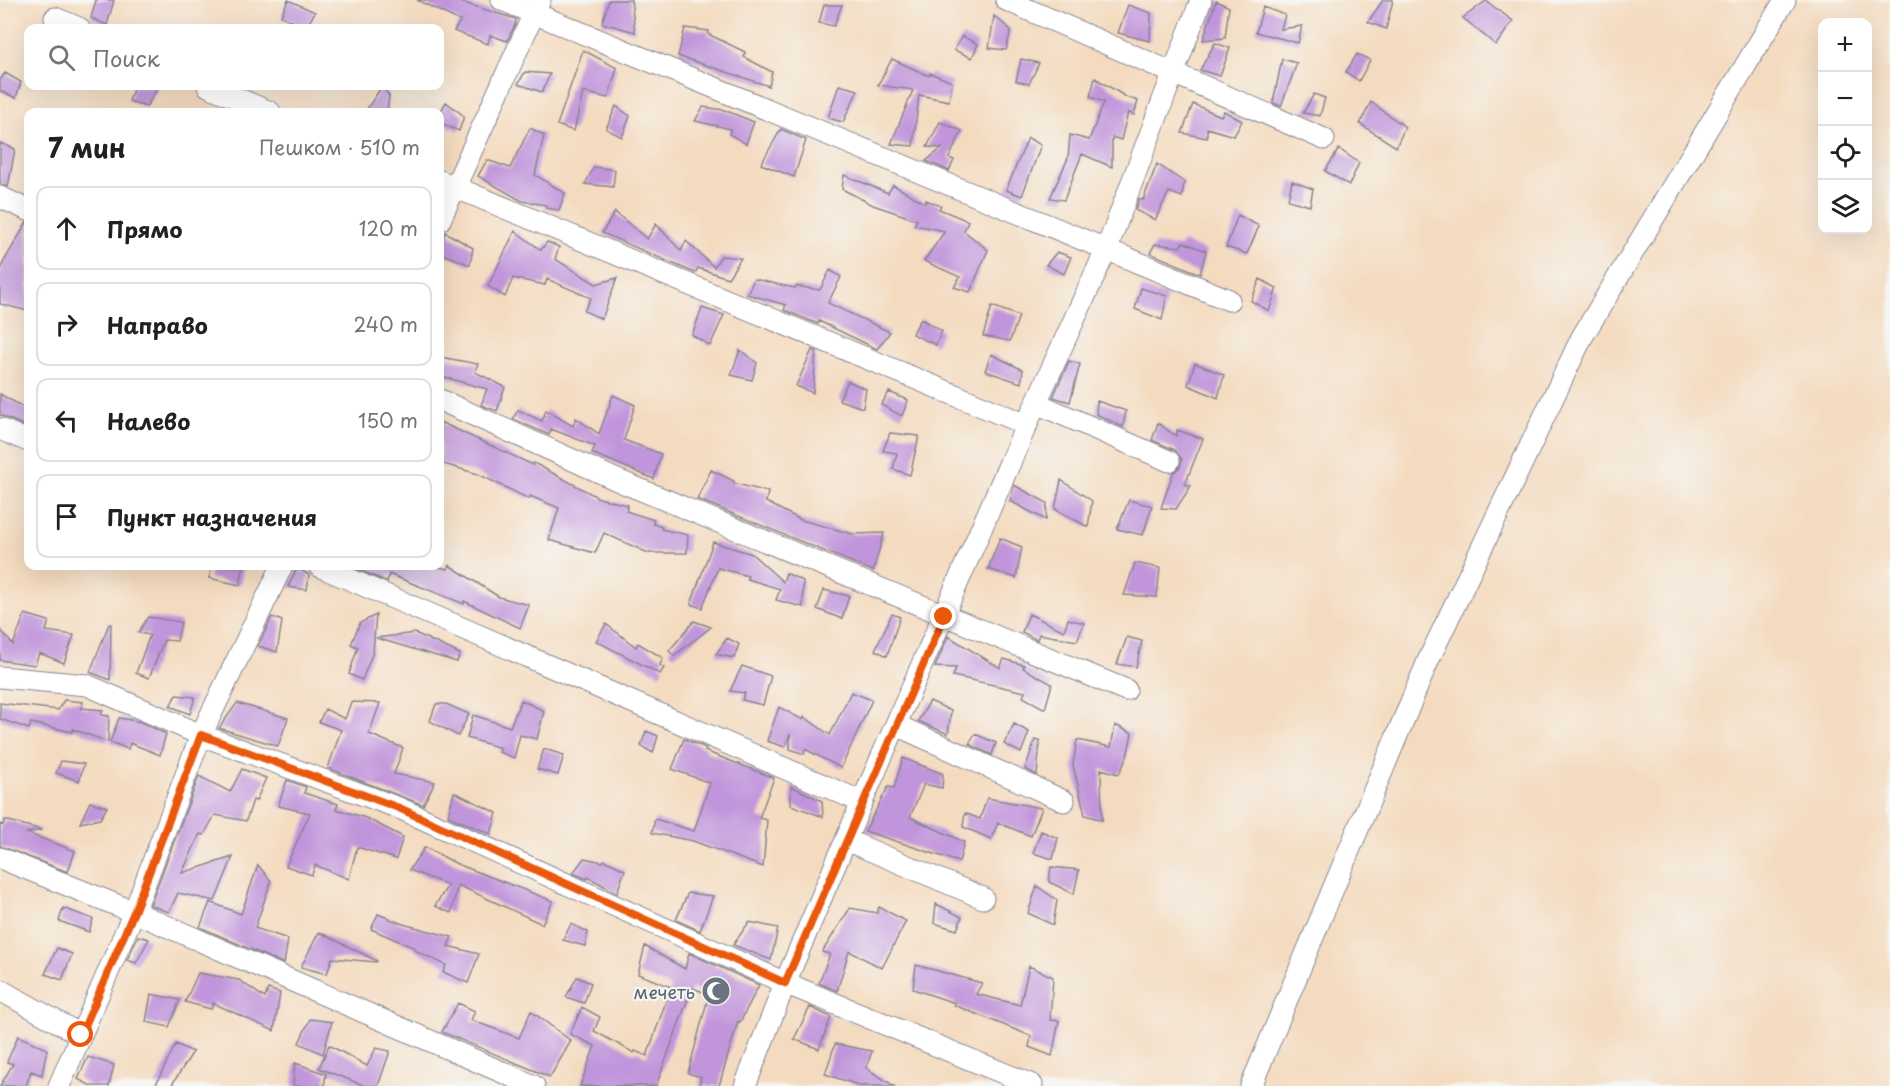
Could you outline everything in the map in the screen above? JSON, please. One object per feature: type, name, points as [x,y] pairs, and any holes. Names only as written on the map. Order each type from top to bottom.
[{"type":"street","points":[[502,0],[537,7],[1229,300]]},
{"type":"street","points":[[1006,0],[1324,139]]},
{"type":"street","points":[[745,1086],[785,983],[862,802],[1036,403],[1107,248],[1172,71],[1201,0]]},
{"type":"street","points":[[1251,1086],[1428,661],[1582,337],[1785,0]]},
{"type":"street","points":[[444,202],[448,184],[537,7]]},
{"type":"street","points":[[55,18],[69,24]]},
{"type":"street","points":[[218,90],[260,108]]},
{"type":"street","points":[[448,184],[1027,425]]},
{"type":"street","points":[[0,197],[24,208]]},
{"type":"street","points":[[444,402],[616,480],[1126,690]]},
{"type":"street","points":[[1036,403],[1169,461]]},
{"type":"street","points":[[0,429],[24,439]]},
{"type":"street","points":[[60,1086],[134,912],[201,735],[280,570]]},
{"type":"street","points":[[328,570],[862,802]]},
{"type":"street","points":[[0,677],[87,685],[201,735],[399,808],[785,983],[1032,1085]]},
{"type":"street","points":[[896,725],[1064,801]]},
{"type":"street","points":[[846,840],[983,898]]},
{"type":"street","points":[[0,858],[134,912],[534,1086]]},
{"type":"street","points":[[0,990],[81,1035]]},
{"type":"building","points":[[96,0],[114,0],[107,24],[91,18]]},
{"type":"building","points":[[288,0],[315,12],[308,24],[298,24],[281,16]]},
{"type":"building","points":[[417,0],[454,0],[516,19],[515,25],[507,41],[490,35],[488,44],[454,31],[460,21]]},
{"type":"building","points":[[609,0],[631,0],[635,32],[602,23]]},
{"type":"building","points":[[1383,0],[1393,0],[1386,29],[1368,22]]},
{"type":"building","points":[[1216,1],[1229,7],[1225,38],[1203,40]]},
{"type":"building","points":[[1486,1],[1513,21],[1496,45],[1463,18]]},
{"type":"building","points":[[824,5],[842,5],[834,26],[819,23]]},
{"type":"building","points":[[1128,5],[1151,13],[1150,41],[1118,33]]},
{"type":"building","points":[[1263,7],[1285,15],[1281,29],[1302,26],[1298,43],[1256,32]]},
{"type":"building","points":[[994,16],[1011,30],[1006,50],[989,48]]},
{"type":"building","points":[[685,28],[709,31],[708,34],[745,52],[744,57],[772,72],[769,86],[678,56]]},
{"type":"building","points":[[962,36],[978,44],[972,58],[954,50]]},
{"type":"building","points":[[1215,43],[1230,48],[1220,76],[1200,70]]},
{"type":"building","points":[[583,50],[617,68],[608,98],[583,92],[574,131],[557,125]]},
{"type":"building","points":[[1357,54],[1370,60],[1359,81],[1346,72]]},
{"type":"building","points":[[892,59],[929,76],[930,73],[952,82],[949,101],[919,95],[913,146],[891,144],[913,90],[878,85]]},
{"type":"building","points":[[1021,59],[1039,63],[1029,84],[1016,81]]},
{"type":"building","points":[[1282,59],[1297,63],[1281,106],[1273,103]]},
{"type":"building","points":[[525,72],[550,74],[542,92],[518,84]]},
{"type":"building","points":[[5,73],[21,82],[16,98],[0,91],[0,80]]},
{"type":"building","points":[[1095,78],[1126,97],[1138,101],[1134,115],[1128,112],[1121,140],[1112,137],[1112,167],[1082,154],[1064,200],[1050,198],[1068,158],[1070,135],[1089,140],[1104,102],[1090,97]]},
{"type":"building","points":[[839,85],[858,90],[843,122],[828,118]]},
{"type":"building","points":[[133,90],[157,90],[146,107],[129,101]]},
{"type":"building","points":[[379,90],[385,90],[389,96],[388,108],[368,108]]},
{"type":"building","points":[[1314,94],[1325,98],[1320,116],[1303,113]]},
{"type":"building","points":[[446,102],[464,116],[459,131],[444,125],[443,108]]},
{"type":"building","points":[[1371,102],[1405,127],[1396,147],[1360,124]]},
{"type":"building","points":[[1193,104],[1221,116],[1224,111],[1242,121],[1234,136],[1207,128],[1207,138],[1182,133]]},
{"type":"building","points":[[616,106],[630,116],[622,137],[606,129]]},
{"type":"building","points":[[703,107],[724,110],[754,122],[746,144],[729,134],[731,129],[695,121]]},
{"type":"building","points":[[940,122],[962,131],[949,158],[954,160],[949,171],[926,161],[942,148],[927,147]]},
{"type":"building","points":[[530,128],[544,135],[535,175],[565,193],[559,210],[522,201],[478,176],[487,160],[510,168]]},
{"type":"building","points":[[781,129],[806,140],[794,177],[761,164]]},
{"type":"building","points":[[1028,138],[1041,145],[1022,196],[1006,190]]},
{"type":"building","points":[[0,143],[15,149],[8,187],[0,184]]},
{"type":"building","points":[[1339,149],[1359,163],[1349,185],[1325,171]]},
{"type":"building","points":[[1157,164],[1184,182],[1182,197],[1169,192],[1155,220],[1135,210],[1139,199],[1143,200]]},
{"type":"building","points":[[594,167],[615,170],[613,187],[585,184]]},
{"type":"building","points":[[844,175],[888,193],[893,185],[925,203],[926,200],[941,206],[939,209],[968,221],[964,231],[988,250],[970,292],[954,287],[960,277],[924,261],[945,231],[914,225],[917,220],[873,205],[842,189]]},
{"type":"building","points":[[1292,181],[1313,189],[1310,206],[1288,200]]},
{"type":"building","points":[[615,212],[647,239],[656,224],[681,251],[686,241],[714,267],[721,256],[741,258],[728,278],[698,268],[695,273],[602,233]]},
{"type":"building","points":[[1238,215],[1259,226],[1247,254],[1226,247]]},
{"type":"building","points":[[24,227],[24,310],[0,304],[0,275],[3,263]]},
{"type":"building","points":[[515,231],[541,250],[547,242],[559,247],[555,259],[596,284],[617,278],[602,319],[584,311],[591,298],[547,279],[545,285],[513,278],[505,297],[488,286]]},
{"type":"building","points":[[445,232],[473,248],[470,265],[444,255]]},
{"type":"building","points":[[1183,242],[1206,251],[1200,274],[1150,253],[1155,244],[1180,247]]},
{"type":"building","points":[[1057,252],[1071,257],[1064,274],[1046,265]]},
{"type":"building","points":[[830,270],[841,277],[828,303],[890,332],[877,349],[819,321],[818,324],[784,310],[786,305],[747,294],[754,279],[795,288],[796,286],[820,290]]},
{"type":"building","points":[[1260,279],[1277,288],[1269,311],[1251,301]]},
{"type":"building","points":[[1141,288],[1167,296],[1162,320],[1135,309]]},
{"type":"building","points":[[992,306],[1019,316],[1010,341],[983,336]]},
{"type":"building","points":[[702,308],[724,315],[710,346],[692,335]]},
{"type":"building","points":[[921,319],[942,331],[936,345],[912,334]]},
{"type":"building","points":[[740,350],[757,363],[752,380],[731,375]]},
{"type":"building","points":[[812,350],[816,351],[813,393],[796,386]]},
{"type":"building","points":[[991,354],[1023,370],[1021,383],[985,371]]},
{"type":"building","points":[[444,358],[478,364],[475,372],[505,387],[497,411],[481,405],[487,389],[444,377]]},
{"type":"building","points":[[1069,361],[1080,364],[1070,402],[1053,397]]},
{"type":"building","points":[[1195,363],[1224,375],[1218,398],[1188,385]]},
{"type":"building","points":[[848,381],[866,389],[863,408],[839,400]]},
{"type":"building","points":[[889,392],[908,400],[902,416],[881,405]]},
{"type":"building","points":[[0,394],[24,408],[24,426],[0,415]]},
{"type":"building","points":[[613,395],[635,405],[624,440],[661,454],[654,479],[592,453],[595,446],[551,429],[549,435],[513,419],[518,410],[542,421],[546,410],[573,426],[576,418],[599,434]]},
{"type":"building","points":[[1097,401],[1126,411],[1123,427],[1096,414]]},
{"type":"building","points":[[1158,423],[1176,436],[1177,430],[1203,439],[1185,484],[1191,486],[1176,509],[1161,508],[1173,473],[1180,467],[1182,459],[1175,450],[1152,440]]},
{"type":"building","points":[[444,424],[533,465],[534,463],[599,498],[628,505],[626,511],[654,520],[653,524],[662,527],[661,529],[688,535],[687,553],[648,553],[604,533],[595,553],[549,540],[559,508],[530,496],[529,499],[478,474],[444,464]]},
{"type":"building","points":[[890,433],[919,436],[910,475],[893,469],[897,453],[883,451]]},
{"type":"building","points":[[711,470],[734,481],[733,483],[768,492],[766,502],[801,520],[853,534],[884,533],[873,571],[697,499]]},
{"type":"building","points":[[1061,480],[1092,501],[1088,527],[1055,509]]},
{"type":"building","points":[[1014,485],[1047,503],[1046,520],[1010,501]]},
{"type":"building","points":[[1129,500],[1152,506],[1143,535],[1117,529]]},
{"type":"building","points":[[1000,538],[1022,547],[1016,578],[988,569]]},
{"type":"building","points":[[713,542],[752,554],[783,582],[786,573],[803,581],[803,607],[776,600],[780,589],[747,579],[748,576],[718,568],[702,608],[691,604]]},
{"type":"building","points":[[1135,563],[1160,568],[1157,597],[1124,595]]},
{"type":"building","points":[[449,565],[499,597],[529,605],[520,628],[464,601],[464,604],[389,574],[387,582],[359,570],[448,569]]},
{"type":"building","points":[[211,570],[243,570],[240,585],[209,578]]},
{"type":"building","points":[[296,570],[309,575],[307,590],[288,587]]},
{"type":"building","points":[[824,590],[849,596],[842,619],[817,609]]},
{"type":"building","points":[[25,614],[49,621],[46,631],[74,635],[64,663],[39,653],[35,665],[0,660],[0,629],[13,645]]},
{"type":"building","points":[[892,614],[900,617],[887,656],[875,650]]},
{"type":"building","points":[[1029,614],[1064,631],[1068,619],[1084,623],[1077,641],[1039,634],[1037,640],[1022,632]]},
{"type":"building","points":[[376,615],[373,652],[362,680],[349,674],[358,647],[351,644],[360,623]]},
{"type":"building","points":[[148,617],[181,622],[177,641],[164,640],[149,678],[136,673],[150,635],[138,633]]},
{"type":"building","points":[[272,617],[282,621],[277,652],[258,646]]},
{"type":"building","points":[[694,621],[711,627],[674,656],[669,651]]},
{"type":"building","points":[[109,624],[111,624],[110,680],[90,672]]},
{"type":"building","points":[[606,624],[636,647],[638,643],[663,658],[660,665],[664,668],[660,674],[596,641]]},
{"type":"building","points":[[415,633],[460,654],[457,662],[376,638]]},
{"type":"building","points":[[948,636],[1000,668],[1004,659],[1024,665],[1023,668],[1052,684],[1045,709],[1023,697],[1025,692],[953,676],[956,668],[935,667]]},
{"type":"building","points":[[1127,637],[1142,641],[1136,667],[1117,664]]},
{"type":"building","points":[[727,638],[739,644],[734,658],[716,654]]},
{"type":"building","points":[[742,666],[771,676],[763,705],[742,700],[745,693],[730,691]]},
{"type":"building","points":[[851,692],[872,700],[841,768],[805,749],[804,754],[790,749],[790,734],[785,747],[767,741],[779,707],[803,720],[804,717],[830,735]]},
{"type":"building","points":[[176,695],[195,697],[190,714],[170,706]]},
{"type":"building","points":[[64,700],[83,702],[81,708],[103,710],[101,715],[109,716],[108,742],[73,729],[72,732],[31,723],[29,729],[0,719],[0,703],[58,710]]},
{"type":"building","points":[[521,700],[544,711],[537,739],[520,735],[514,758],[499,752],[501,748],[467,738],[473,715],[510,727]]},
{"type":"building","points":[[930,701],[951,711],[948,734],[918,721]]},
{"type":"building","points":[[351,702],[380,703],[369,734],[403,748],[394,774],[435,782],[423,805],[328,768],[341,730],[319,722],[325,709],[345,719]]},
{"type":"building","points":[[237,703],[288,718],[278,746],[219,728]]},
{"type":"building","points":[[436,704],[446,704],[469,714],[458,736],[430,721]]},
{"type":"building","points":[[119,718],[141,722],[166,734],[160,755],[130,743],[128,749],[110,742]]},
{"type":"building","points":[[1014,724],[1029,732],[1021,753],[1004,744]]},
{"type":"building","points":[[1115,725],[1132,733],[1127,757],[1119,774],[1101,769],[1102,820],[1085,815],[1073,765],[1077,740],[1111,747]]},
{"type":"building","points":[[646,731],[658,736],[653,753],[641,746]]},
{"type":"building","points":[[975,734],[996,743],[992,755],[969,744]]},
{"type":"building","points":[[684,739],[706,748],[705,751],[774,778],[759,818],[767,820],[763,867],[693,841],[652,833],[655,819],[694,831],[710,783],[672,769]]},
{"type":"building","points":[[1035,740],[1040,741],[1037,775],[1025,769]]},
{"type":"building","points":[[544,749],[564,755],[558,775],[537,769]]},
{"type":"building","points":[[903,758],[943,774],[942,788],[924,784],[910,817],[964,842],[959,862],[865,831],[888,787],[894,788]]},
{"type":"building","points":[[61,761],[84,764],[79,781],[56,773]]},
{"type":"building","points":[[242,769],[266,778],[256,801],[253,800],[246,821],[215,815],[204,835],[200,834],[182,873],[233,857],[215,901],[178,893],[169,912],[150,905],[199,776],[230,792]]},
{"type":"building","points":[[287,780],[306,787],[304,793],[338,804],[336,809],[366,818],[403,837],[396,859],[357,847],[349,879],[315,865],[312,875],[286,866],[310,813],[278,806]]},
{"type":"building","points":[[791,786],[822,801],[823,817],[791,805]]},
{"type":"building","points":[[454,792],[497,813],[491,834],[448,816]]},
{"type":"building","points":[[987,798],[1042,808],[1031,836],[998,823],[991,839],[963,827],[965,813],[980,819]]},
{"type":"building","points":[[90,802],[107,807],[100,819],[80,823]]},
{"type":"building","points":[[5,820],[42,830],[27,833],[75,851],[68,872],[0,846],[0,824],[3,825]]},
{"type":"building","points":[[1041,831],[1058,838],[1053,859],[1033,853]]},
{"type":"building","points":[[425,847],[457,864],[553,901],[542,924],[458,885],[451,913],[435,906],[448,885],[409,870]]},
{"type":"building","points":[[584,858],[603,862],[604,860],[625,870],[617,893],[588,877],[587,879],[573,873]]},
{"type":"building","points":[[258,865],[271,881],[255,928],[288,939],[284,964],[200,927],[210,902],[241,914]]},
{"type":"building","points":[[1051,867],[1079,870],[1074,894],[1049,882]]},
{"type":"building","points":[[1037,886],[1057,900],[1053,925],[1028,913]]},
{"type":"building","points":[[688,893],[713,896],[700,931],[676,920]]},
{"type":"building","points":[[936,904],[962,917],[957,930],[934,923]]},
{"type":"building","points":[[879,907],[906,921],[882,968],[849,951],[837,991],[819,983],[830,954],[822,952],[850,908],[877,913]]},
{"type":"building","points":[[63,908],[93,919],[89,932],[59,921]]},
{"type":"building","points":[[378,914],[403,924],[452,937],[448,946],[479,954],[468,983],[443,972],[446,965],[414,950],[415,948],[371,929]]},
{"type":"building","points":[[749,922],[778,928],[771,960],[733,945]]},
{"type":"building","points":[[571,924],[588,932],[585,946],[563,940]]},
{"type":"building","points":[[319,932],[377,961],[332,958],[327,974],[301,967]]},
{"type":"building","points":[[138,936],[149,939],[136,963],[127,960]]},
{"type":"building","points":[[645,946],[685,969],[689,953],[759,985],[740,1022],[738,1021],[719,1086],[699,1086],[701,1077],[688,1073],[709,994],[692,988],[656,1086],[580,1086],[595,1046],[570,1034],[582,1007],[600,1017],[594,1031],[634,1053],[635,1051],[647,1056],[671,987],[638,974]]},
{"type":"building","points":[[57,948],[72,954],[62,980],[45,974]]},
{"type":"building","points":[[916,965],[982,983],[976,994],[1020,1005],[1029,966],[1053,977],[1050,1020],[1059,1021],[1052,1056],[1029,1047],[1031,1036],[954,1005],[955,1003],[913,989]]},
{"type":"building","points":[[198,973],[239,980],[265,998],[268,989],[280,993],[274,1031],[213,1003],[211,1009],[185,1002]]},
{"type":"building","points":[[577,977],[591,983],[584,1003],[566,997]]},
{"type":"building","points":[[151,994],[180,1000],[169,1027],[146,1022]]},
{"type":"building","points":[[458,1003],[475,1011],[471,1020],[519,1038],[531,1011],[571,1041],[550,1077],[442,1032]]},
{"type":"building","points":[[810,1007],[831,1017],[819,1049],[794,1039]]},
{"type":"building","points":[[310,1019],[332,1022],[323,1054],[299,1043]]},
{"type":"building","points":[[18,1036],[47,1049],[42,1075],[31,1071],[26,1086],[0,1086],[13,1064],[7,1062]]},
{"type":"building","points":[[176,1044],[193,1052],[171,1086],[155,1086]]},
{"type":"building","points":[[835,1044],[872,1051],[866,1068],[894,1086],[861,1086],[825,1074]]},
{"type":"building","points":[[329,1045],[367,1066],[376,1048],[390,1051],[378,1086],[365,1086],[319,1068]]},
{"type":"building","points":[[88,1057],[114,1065],[109,1086],[91,1086],[78,1079]]},
{"type":"building","points":[[295,1063],[326,1074],[324,1086],[293,1086]]},
{"type":"place","name":"мечеть","points":[[716,991]]},
{"type":"route","points":[[81,1035],[134,912],[201,735],[399,808],[785,983],[944,617]]}]
